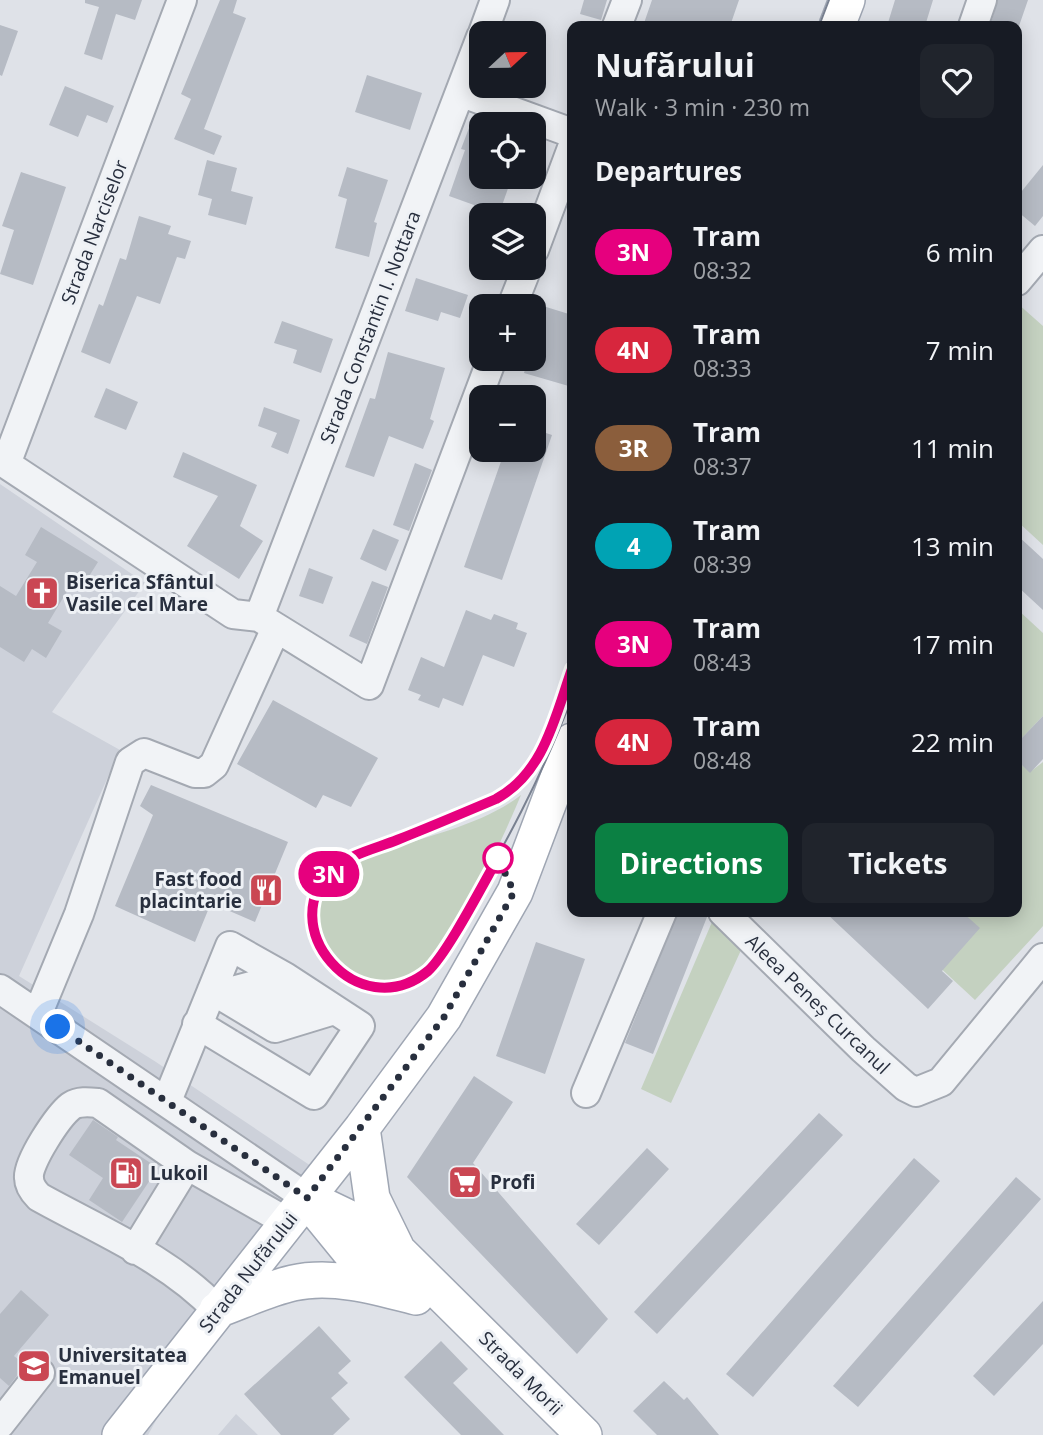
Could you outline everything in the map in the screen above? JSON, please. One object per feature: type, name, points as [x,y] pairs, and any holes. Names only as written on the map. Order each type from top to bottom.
[{"type":"main road","points":[[839,21],[847,0]]},
{"type":"main road","name":"Strada Nufărului","points":[[120,1435],[362,1128],[444,1017],[473,971],[514,892],[567,754]]},
{"type":"main road","points":[[362,1128],[372,1198],[397,1251]]},
{"type":"main road","name":"Strada Morii","points":[[297,1210],[355,1220],[397,1251],[584,1435]]},
{"type":"main road","name":"Strada Morii","points":[[297,1210],[351,1253],[416,1297],[459,1311]]},
{"type":"main road","points":[[217,1310],[271,1290],[309,1281],[354,1284],[416,1297]]},
{"type":"street","name":"Strada Narciselor","points":[[3,462],[183,0]]},
{"type":"street","name":"Strada Constantin I. Nottara","points":[[487,21],[495,0]]},
{"type":"street","points":[[619,21],[627,0]]},
{"type":"street","points":[[975,21],[982,0]]},
{"type":"street","name":"Strada Constantin I. Nottara","points":[[38,1013],[79,914],[130,762],[144,752],[195,773],[204,773],[214,765],[469,69]]},
{"type":"street","points":[[460,92],[567,131]]},
{"type":"street","points":[[546,218],[567,161]]},
{"type":"street","points":[[1022,275],[1043,250]]},
{"type":"street","points":[[3,462],[233,614],[268,623],[369,685],[487,371]]},
{"type":"street","points":[[586,1093],[660,917]]},
{"type":"street","name":"Aleea Peneș Curcanul","points":[[728,917],[863,1049],[906,1087],[916,1092],[941,1082],[1043,958]]},
{"type":"street","points":[[167,1101],[197,1024],[216,992],[230,946],[285,977],[360,1026],[314,1095],[197,1024]]},
{"type":"street","points":[[216,992],[285,977]]},
{"type":"street","points":[[0,989],[167,1101],[297,1210]]},
{"type":"street","points":[[216,992],[275,1028],[334,1010]]},
{"type":"street","points":[[247,1011],[309,993]]},
{"type":"street","points":[[217,1310],[185,1281],[135,1250],[39,1198],[29,1178],[30,1164],[63,1114],[72,1105],[85,1101],[98,1103],[187,1166],[297,1210]]},
{"type":"street","points":[[135,1250],[187,1166]]},
{"type":"street","points":[[0,1424],[40,1373]]},
{"type":"shaded area","points":[[0,484],[145,583],[52,712],[120,750],[19,976],[156,1062],[314,1168],[217,1310],[148,1435],[0,1435]]},
{"type":"shaded area","points":[[236,1414],[258,1435],[218,1435]]},
{"type":"green space","points":[[1022,307],[1043,326],[1043,545],[1022,526]]},
{"type":"green space","points":[[1022,614],[1043,633],[1043,716],[1022,738]]},
{"type":"green space","points":[[1043,762],[1043,926],[975,1000],[885,917],[1022,917],[1022,765],[1030,772]]},
{"type":"green space","points":[[521,795],[491,862],[463,915],[434,957],[421,970],[397,981],[373,982],[352,974],[334,960],[322,940],[317,918],[321,896],[336,874],[360,859],[491,814]]},
{"type":"green space","points":[[712,922],[742,948],[671,1103],[641,1089]]},
{"type":"building","points":[[85,0],[142,0],[135,20],[116,14],[102,60],[84,54],[99,7],[85,3]]},
{"type":"building","points":[[220,0],[237,0],[233,13],[246,18],[204,129],[222,136],[214,155],[174,139],[191,99],[181,94]]},
{"type":"building","points":[[584,0],[607,0],[601,20],[580,14]]},
{"type":"building","points":[[652,0],[739,0],[732,21],[645,21]]},
{"type":"building","points":[[895,0],[933,0],[927,21],[889,21]]},
{"type":"building","points":[[998,0],[1028,0],[1021,21],[992,21]]},
{"type":"building","points":[[0,25],[18,31],[2,76],[0,75]]},
{"type":"building","points":[[367,75],[422,93],[410,130],[355,112]]},
{"type":"building","points":[[65,86],[114,106],[107,123],[87,115],[78,137],[49,125]]},
{"type":"building","points":[[469,128],[469,189],[508,189],[503,203],[469,203],[449,196],[465,150],[461,149]]},
{"type":"building","points":[[207,160],[237,168],[231,191],[253,197],[246,225],[208,215],[212,199],[198,195]]},
{"type":"building","points":[[1043,165],[1043,216],[1035,226],[1022,215],[1022,191]]},
{"type":"building","points":[[347,167],[388,180],[374,222],[377,223],[369,257],[335,248],[347,199],[338,196]]},
{"type":"building","points":[[21,172],[66,187],[33,285],[0,274],[14,230],[2,226]]},
{"type":"building","points":[[139,216],[171,226],[168,234],[191,241],[185,259],[177,257],[160,304],[137,296],[110,364],[81,352],[99,304],[103,306],[120,258],[126,260]]},
{"type":"building","points":[[416,278],[468,295],[460,318],[441,312],[438,321],[405,311]]},
{"type":"building","points":[[546,307],[567,313],[567,386],[524,373],[546,371]]},
{"type":"building","points":[[282,321],[333,339],[321,373],[293,363],[297,350],[274,343]]},
{"type":"building","points":[[388,352],[445,368],[430,419],[434,421],[423,449],[389,436],[374,477],[345,467],[370,398],[375,399]]},
{"type":"building","points":[[106,388],[138,402],[126,430],[94,417]]},
{"type":"building","points":[[264,407],[300,420],[288,454],[271,447],[277,433],[258,426]]},
{"type":"building","points":[[546,433],[552,435],[546,452]]},
{"type":"building","points":[[183,452],[257,485],[240,526],[263,541],[239,579],[187,546],[218,496],[173,477]]},
{"type":"building","points":[[501,462],[543,462],[502,580],[464,567]]},
{"type":"building","points":[[415,463],[432,470],[409,531],[393,525]]},
{"type":"building","name":"Biserica Sfântul Vasile cel Mare","points":[[41,527],[98,562],[81,589],[72,583],[48,623],[62,631],[46,658],[32,649],[24,662],[0,647],[0,586],[16,596],[37,562],[25,555]]},
{"type":"building","points":[[373,529],[399,540],[386,571],[360,559]]},
{"type":"building","points":[[1022,540],[1043,559],[1043,610],[1022,591]]},
{"type":"building","points":[[309,568],[333,577],[323,604],[299,596]]},
{"type":"building","points":[[372,581],[388,587],[367,644],[349,636]]},
{"type":"building","points":[[466,610],[491,620],[494,614],[518,623],[516,629],[527,633],[514,667],[483,655],[463,706],[443,698],[439,708],[418,700],[421,695],[408,690],[421,657],[444,667]]},
{"type":"building","points":[[273,700],[378,758],[351,807],[323,795],[316,808],[237,764]]},
{"type":"building","points":[[1043,716],[1043,759],[1030,773],[1022,765],[1022,738]]},
{"type":"building","points":[[151,785],[288,842],[255,922],[211,903],[195,942],[115,906],[153,815],[140,806]]},
{"type":"building","points":[[676,917],[707,917],[653,1054],[625,1043]]},
{"type":"building","points":[[830,917],[968,917],[980,928],[942,971],[953,981],[928,1009]]},
{"type":"building","points":[[536,942],[585,959],[545,1074],[496,1056]]},
{"type":"building","points":[[474,1076],[513,1102],[473,1163],[608,1319],[577,1354],[407,1177]]},
{"type":"building","points":[[819,1113],[843,1135],[657,1334],[634,1312]]},
{"type":"building","name":"Lukoil","points":[[93,1120],[118,1137],[116,1140],[158,1168],[122,1222],[89,1200],[103,1178],[69,1155]]},
{"type":"building","points":[[647,1148],[669,1169],[599,1245],[576,1224]]},
{"type":"building","points":[[914,1158],[940,1181],[753,1397],[726,1374]]},
{"type":"building","points":[[1016,1177],[1041,1199],[858,1407],[833,1386]]},
{"type":"building","points":[[21,1290],[49,1315],[14,1356],[25,1365],[9,1386],[0,1378],[0,1314]]},
{"type":"building","points":[[1043,1301],[1043,1344],[994,1396],[973,1376]]},
{"type":"building","points":[[319,1326],[351,1361],[338,1373],[348,1383],[331,1398],[350,1419],[333,1435],[281,1435],[244,1394]]},
{"type":"building","points":[[441,1341],[468,1369],[453,1383],[504,1435],[461,1435],[404,1377]]},
{"type":"building","points":[[664,1381],[684,1400],[687,1397],[719,1435],[657,1435],[633,1411]]},
{"type":"tram line","points":[[821,21],[829,0]]},
{"type":"tram line","name":"3N","points":[[498,858],[435,963],[428,971],[409,982],[390,988],[362,984],[341,974],[320,948],[313,917],[317,895],[328,875],[349,859],[448,820],[496,799],[517,786],[537,761],[567,683]]},
{"type":"tram line","points":[[567,685],[544,748],[536,763],[515,787],[468,813],[349,858],[326,877],[314,907],[314,928],[320,948],[338,970],[363,984],[388,987],[412,980],[432,966],[493,865],[522,810],[567,709]]},
{"type":"place","name":"Biserica Sfântul Vasile cel Mare","points":[[42,593]]},
{"type":"place","name":"Fast food placintarie","points":[[266,890]]},
{"type":"place","name":"Lukoil","points":[[126,1173]]},
{"type":"place","name":"Profi","points":[[465,1182]]},
{"type":"place","name":"Universitatea Emanuel","points":[[34,1366]]},
{"type":"route","points":[[58,1027],[307,1198],[444,1017],[473,971],[514,892],[498,858]]}]
